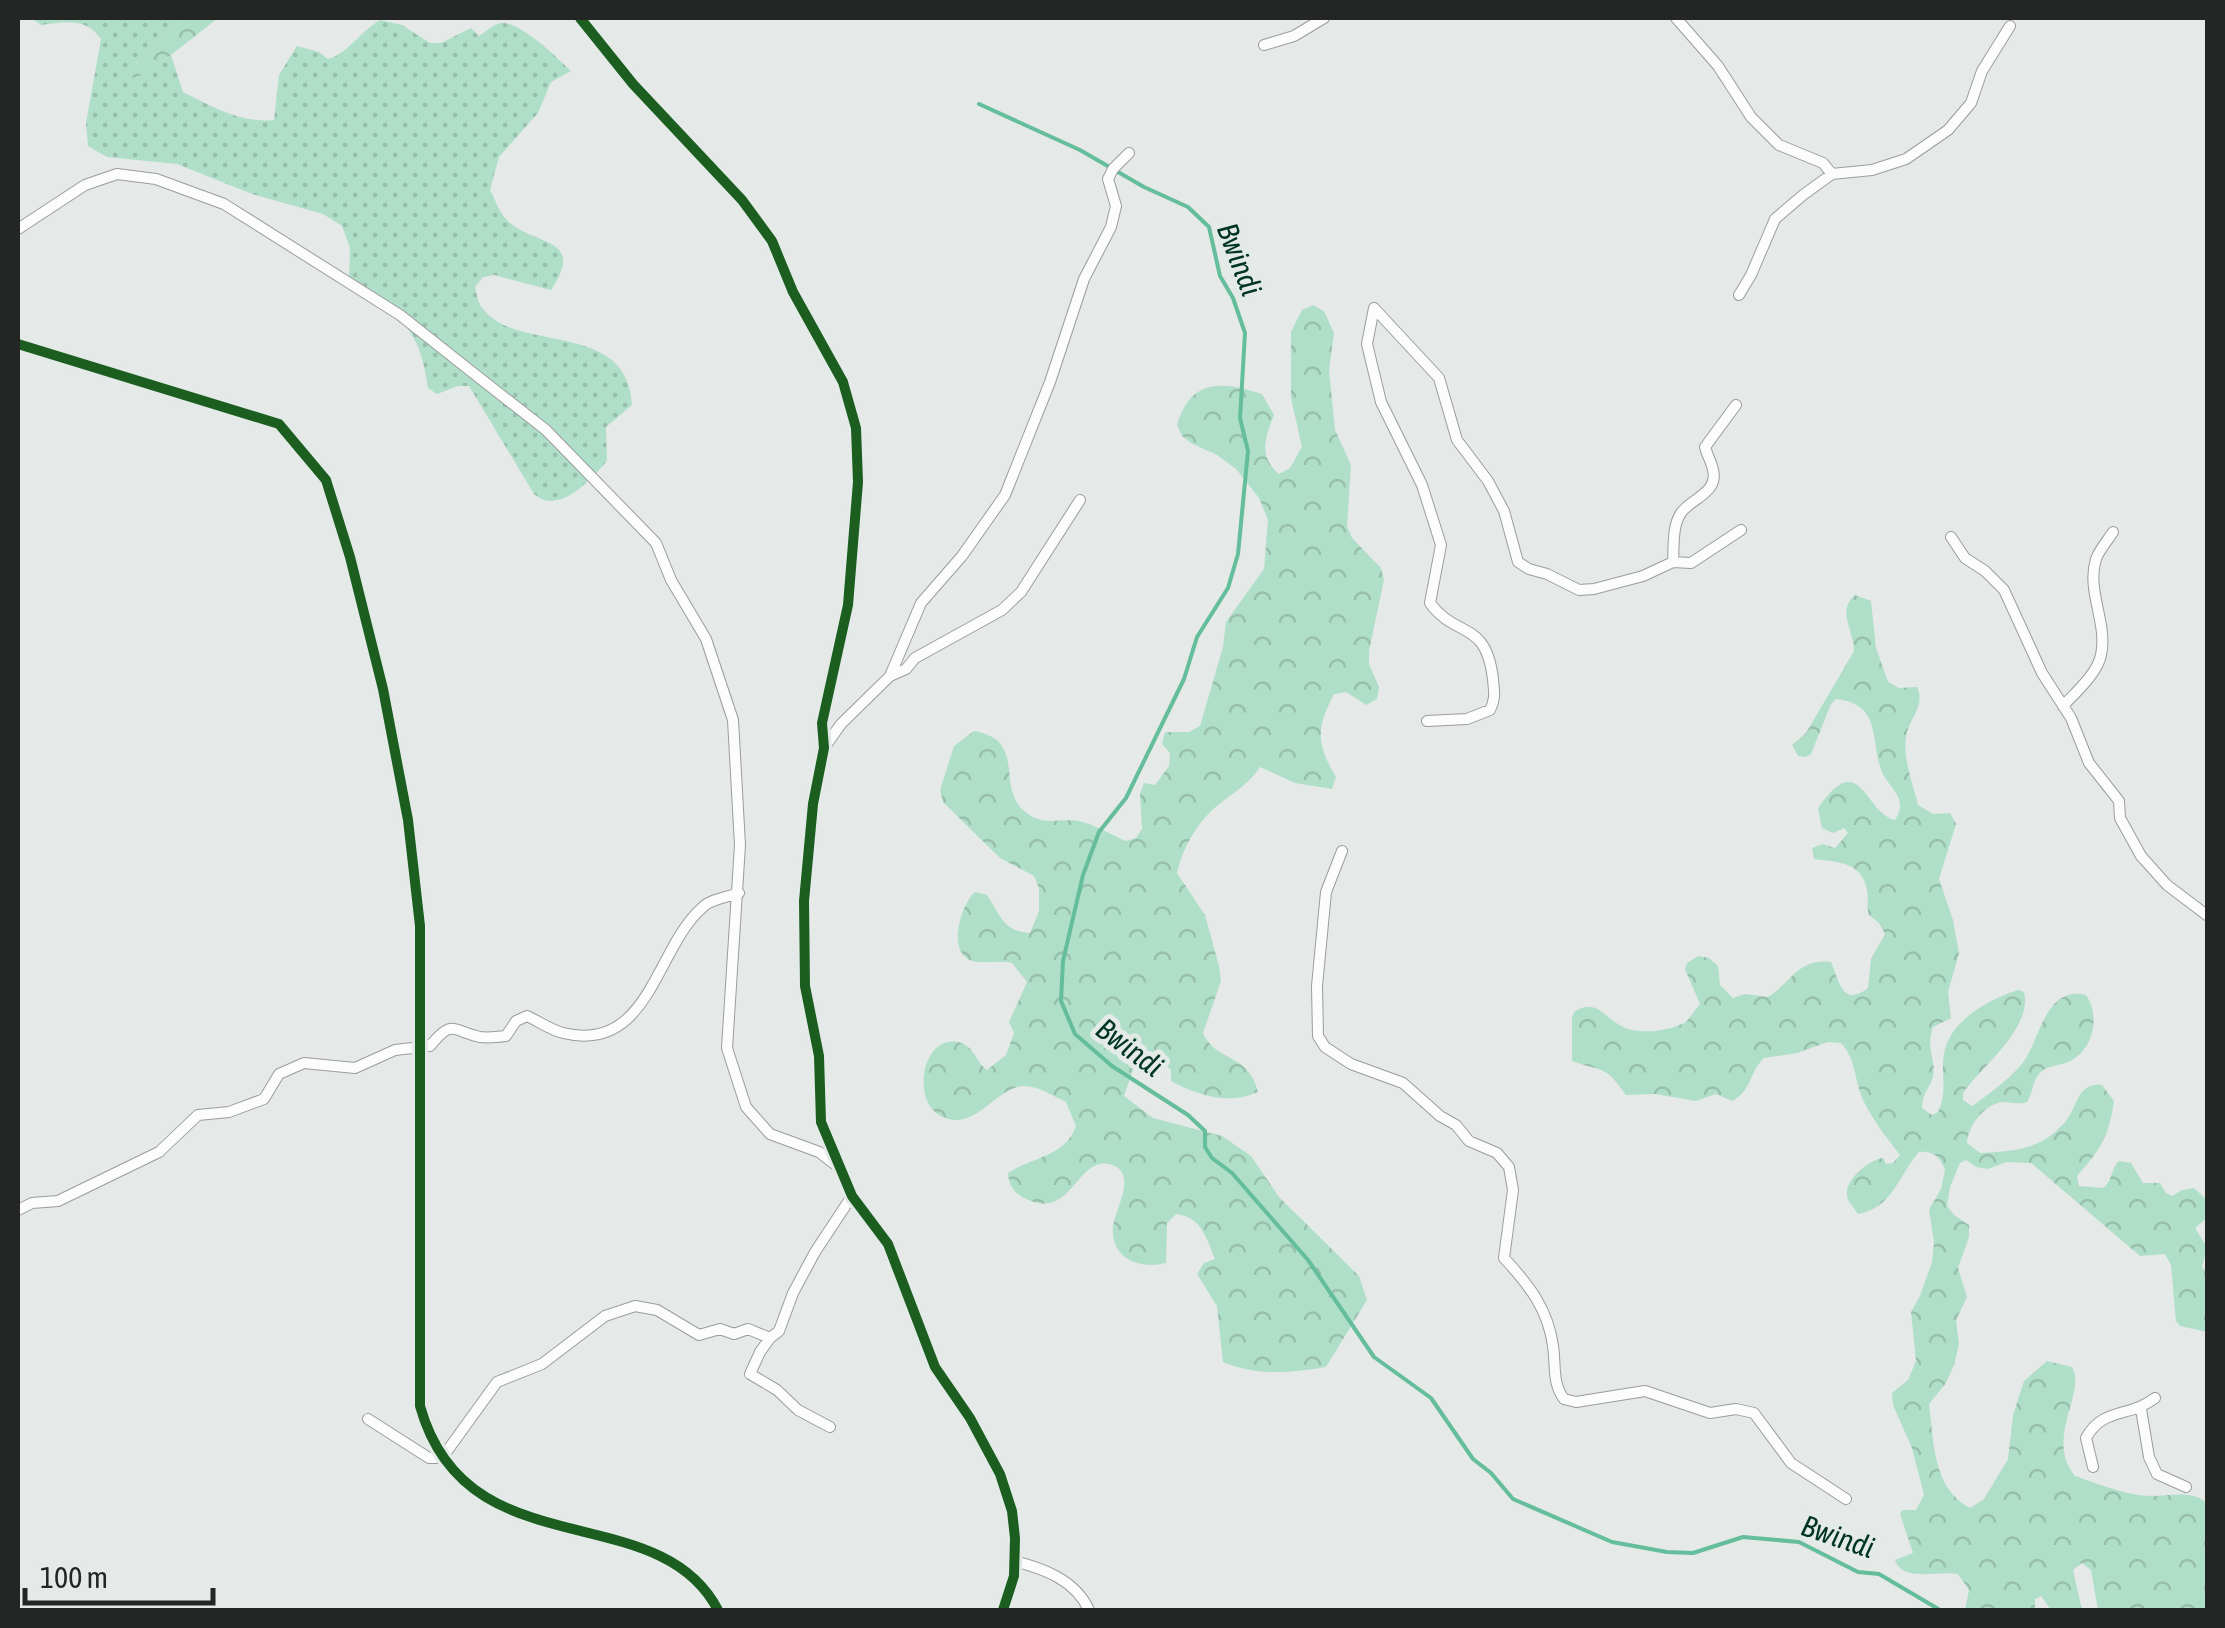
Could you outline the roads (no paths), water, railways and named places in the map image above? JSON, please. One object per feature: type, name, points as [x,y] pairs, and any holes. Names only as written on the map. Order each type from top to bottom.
[{"type":"street","points":[[580,18],[633,84],[742,200],[772,241],[793,292],[843,382],[856,428],[858,482],[848,605],[822,723],[824,748],[813,804],[804,900],[806,986],[819,1056],[821,1122],[852,1196],[888,1244],[935,1367],[970,1418],[1000,1474],[1012,1512],[1014,1561],[1014,1576],[1003,1610]]},
{"type":"street","points":[[1264,45],[1294,36],[1324,18]]},
{"type":"street","points":[[1676,18],[1718,66],[1751,117],[1779,146],[1823,163],[1832,174]]},
{"type":"street","points":[[1739,294],[1752,275],[1775,219],[1832,174],[1872,170],[1906,159],[1948,130],[1971,103],[1982,71],[2010,26]]},
{"type":"street","points":[[890,676],[921,603],[962,556],[1005,495],[1050,382],[1084,279],[1111,227],[1116,206],[1108,179],[1129,153]]},
{"type":"street","points":[[18,229],[85,185],[117,174],[156,178],[224,204],[400,315],[546,430],[656,543],[671,580],[706,638],[733,720],[740,845],[727,1048],[746,1107],[770,1134],[819,1152],[839,1167]]},
{"type":"street","points":[[1427,721],[1468,719],[1490,710],[1495,701],[1492,667],[1483,642],[1469,630],[1440,618],[1430,603],[1441,545],[1422,485],[1380,402],[1367,344],[1374,308],[1439,378],[1457,440],[1504,510],[1518,562],[1579,590],[1642,576],[1673,562],[1690,563],[1741,530]]},
{"type":"street","points":[[18,344],[279,424],[326,480],[378,670],[408,820],[420,926],[420,1406],[428,1437],[464,1482],[490,1499],[541,1522],[662,1556],[689,1575],[718,1610]]},
{"type":"street","points":[[1673,562],[1676,528],[1682,512],[1705,494],[1713,482],[1714,471],[1705,447],[1736,405]]},
{"type":"street","points":[[824,748],[841,724],[890,676],[1002,610],[1020,592],[1080,500]]},
{"type":"street","points":[[2063,706],[2101,658],[2102,630],[2095,601],[2096,560],[2113,532]]},
{"type":"street","points":[[1951,538],[1965,558],[2004,590],[2089,764],[2119,801],[2120,818],[2142,856],[2167,885],[2208,916]]},
{"type":"street","points":[[1342,851],[1326,892],[1316,986],[1318,1036],[1325,1046],[1351,1064],[1404,1083],[1469,1141],[1496,1153],[1509,1167],[1513,1190],[1504,1258],[1534,1291],[1545,1315],[1553,1344],[1556,1388],[1564,1399],[1576,1402],[1645,1390],[1710,1412],[1736,1409],[1754,1413],[1791,1463],[1846,1500]]},
{"type":"street","points":[[18,1210],[32,1202],[58,1201],[159,1152],[198,1115],[228,1112],[264,1099],[279,1074],[304,1062],[354,1068],[395,1050],[430,1046],[443,1030],[456,1027],[482,1037],[506,1036],[516,1020],[527,1016],[564,1033],[598,1034],[629,1019],[648,997],[675,941],[704,904],[739,894]]},
{"type":"street","points":[[830,1427],[798,1410],[777,1390],[750,1374],[770,1338],[780,1331],[793,1293],[814,1252],[852,1196]]},
{"type":"street","points":[[442,1458],[498,1382],[542,1364],[606,1316],[635,1306],[657,1310],[700,1335],[720,1329],[734,1334],[748,1330],[770,1338]]},
{"type":"street","points":[[2093,1467],[2086,1438],[2093,1425],[2102,1417],[2141,1409],[2155,1398]]},
{"type":"street","points":[[2141,1409],[2150,1458],[2158,1474],[2186,1487]]},
{"type":"street","points":[[368,1419],[429,1458],[442,1458]]},
{"type":"street","points":[[1014,1561],[1048,1570],[1083,1597],[1090,1610]]},
{"type":"waterway","name":"Bwindi","points":[[979,104],[1080,150],[1188,207],[1209,227],[1220,276],[1233,298],[1245,333],[1240,418],[1248,451],[1238,554],[1228,588],[1197,637],[1184,679],[1126,798],[1099,832],[1083,875],[1063,961],[1061,1001],[1075,1034],[1112,1066],[1188,1115],[1205,1131],[1205,1147],[1212,1158],[1232,1173],[1308,1260],[1374,1357],[1431,1398],[1473,1459],[1513,1499],[1612,1542],[1667,1552],[1693,1553],[1743,1537],[1799,1542],[1858,1572],[1879,1574],[1940,1610]]}]
